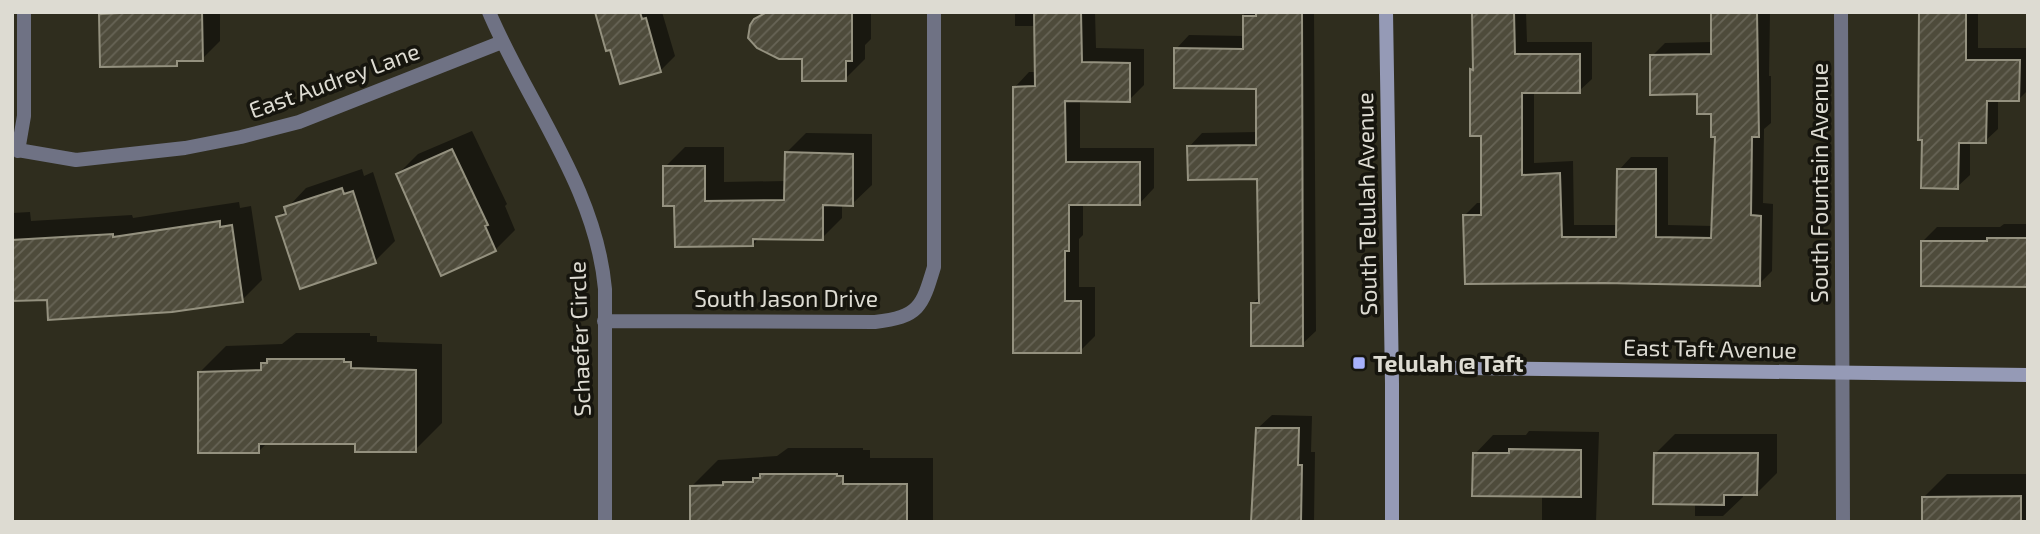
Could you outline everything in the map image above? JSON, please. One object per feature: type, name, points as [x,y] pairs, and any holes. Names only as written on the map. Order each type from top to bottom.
[{"type":"street","points":[[15,150],[24,116],[24,12]]},
{"type":"street","name":"Schaefer Circle","points":[[489,12],[562,156],[592,223],[602,258],[605,289],[606,522]]},
{"type":"street","name":"South Jason Drive","points":[[604,321],[876,322],[898,319],[914,312],[925,296],[934,267],[934,12]]},
{"type":"street","name":"South Telulah Avenue","points":[[1386,12],[1392,522]]},
{"type":"street","name":"South Fountain Avenue","points":[[1841,12],[1843,522]]},
{"type":"street","name":"East Audrey Lane","points":[[15,150],[76,160],[184,148],[241,137],[299,122],[502,42]]},
{"type":"street","name":"East Taft Avenue","points":[[1391,367],[2028,375]]},
{"type":"building","points":[[202,12],[203,61],[177,61],[177,66],[100,67],[99,14]]},
{"type":"building","points":[[595,12],[640,12],[642,19],[646,18],[661,72],[620,84],[610,50],[606,51]]},
{"type":"building","points":[[767,12],[852,12],[852,61],[846,61],[846,81],[802,81],[802,59],[779,59],[757,48],[748,38],[750,25],[754,19]]},
{"type":"building","points":[[1034,12],[1081,12],[1082,62],[1130,63],[1130,102],[1065,101],[1066,162],[1140,162],[1140,205],[1069,205],[1065,301],[1081,301],[1081,353],[1013,353],[1013,87],[1035,86]]},
{"type":"building","points":[[1256,12],[1302,12],[1303,346],[1251,346],[1251,303],[1259,303],[1257,179],[1188,180],[1187,146],[1256,145],[1256,89],[1174,88],[1174,48],[1243,49],[1243,16],[1256,16]]},
{"type":"building","points":[[1472,12],[1514,12],[1515,54],[1580,54],[1580,93],[1522,93],[1522,175],[1560,173],[1562,237],[1616,237],[1617,169],[1656,169],[1656,237],[1711,238],[1715,137],[1711,137],[1711,114],[1697,114],[1697,94],[1650,95],[1650,55],[1711,54],[1711,12],[1757,12],[1759,137],[1752,137],[1751,215],[1761,216],[1760,286],[1465,284],[1463,215],[1481,215],[1481,136],[1470,136]]},
{"type":"building","points":[[1919,12],[1966,12],[1966,60],[2020,60],[2019,101],[1987,101],[1986,143],[1959,143],[1958,189],[1921,188],[1922,140],[1918,140]]},
{"type":"building","points":[[452,149],[488,225],[485,226],[496,251],[441,276],[396,174]]},
{"type":"building","points":[[785,152],[853,154],[853,206],[823,205],[823,240],[753,239],[753,246],[675,247],[674,206],[663,206],[663,166],[705,166],[705,201],[784,200]]},
{"type":"building","points":[[342,188],[344,194],[353,191],[376,263],[300,289],[276,217],[286,214],[284,207]]},
{"type":"building","points":[[220,221],[220,227],[232,225],[243,302],[172,312],[48,320],[47,300],[12,301],[12,240],[113,234],[113,237]]},
{"type":"building","points":[[1987,238],[2028,238],[2028,287],[1921,286],[1921,241],[1987,241]]},
{"type":"building","points":[[267,359],[344,359],[344,362],[351,362],[351,368],[416,370],[416,452],[355,452],[355,444],[259,444],[259,453],[198,453],[198,372],[261,370],[261,363],[267,363]]},
{"type":"building","points":[[1256,428],[1299,428],[1298,465],[1302,465],[1301,522],[1251,522]]},
{"type":"building","points":[[1509,449],[1581,450],[1581,497],[1472,496],[1473,453],[1509,453]]},
{"type":"building","points":[[1654,453],[1758,453],[1757,495],[1724,495],[1724,505],[1653,504]]},
{"type":"building","points":[[760,474],[837,474],[843,476],[843,484],[907,484],[907,522],[690,522],[690,486],[753,482],[753,478],[760,478]]},
{"type":"building","points":[[2021,496],[2021,522],[1922,522],[1922,497]]},
{"type":"place","name":"Telulah @ Taft","points":[[1359,363]]}]
